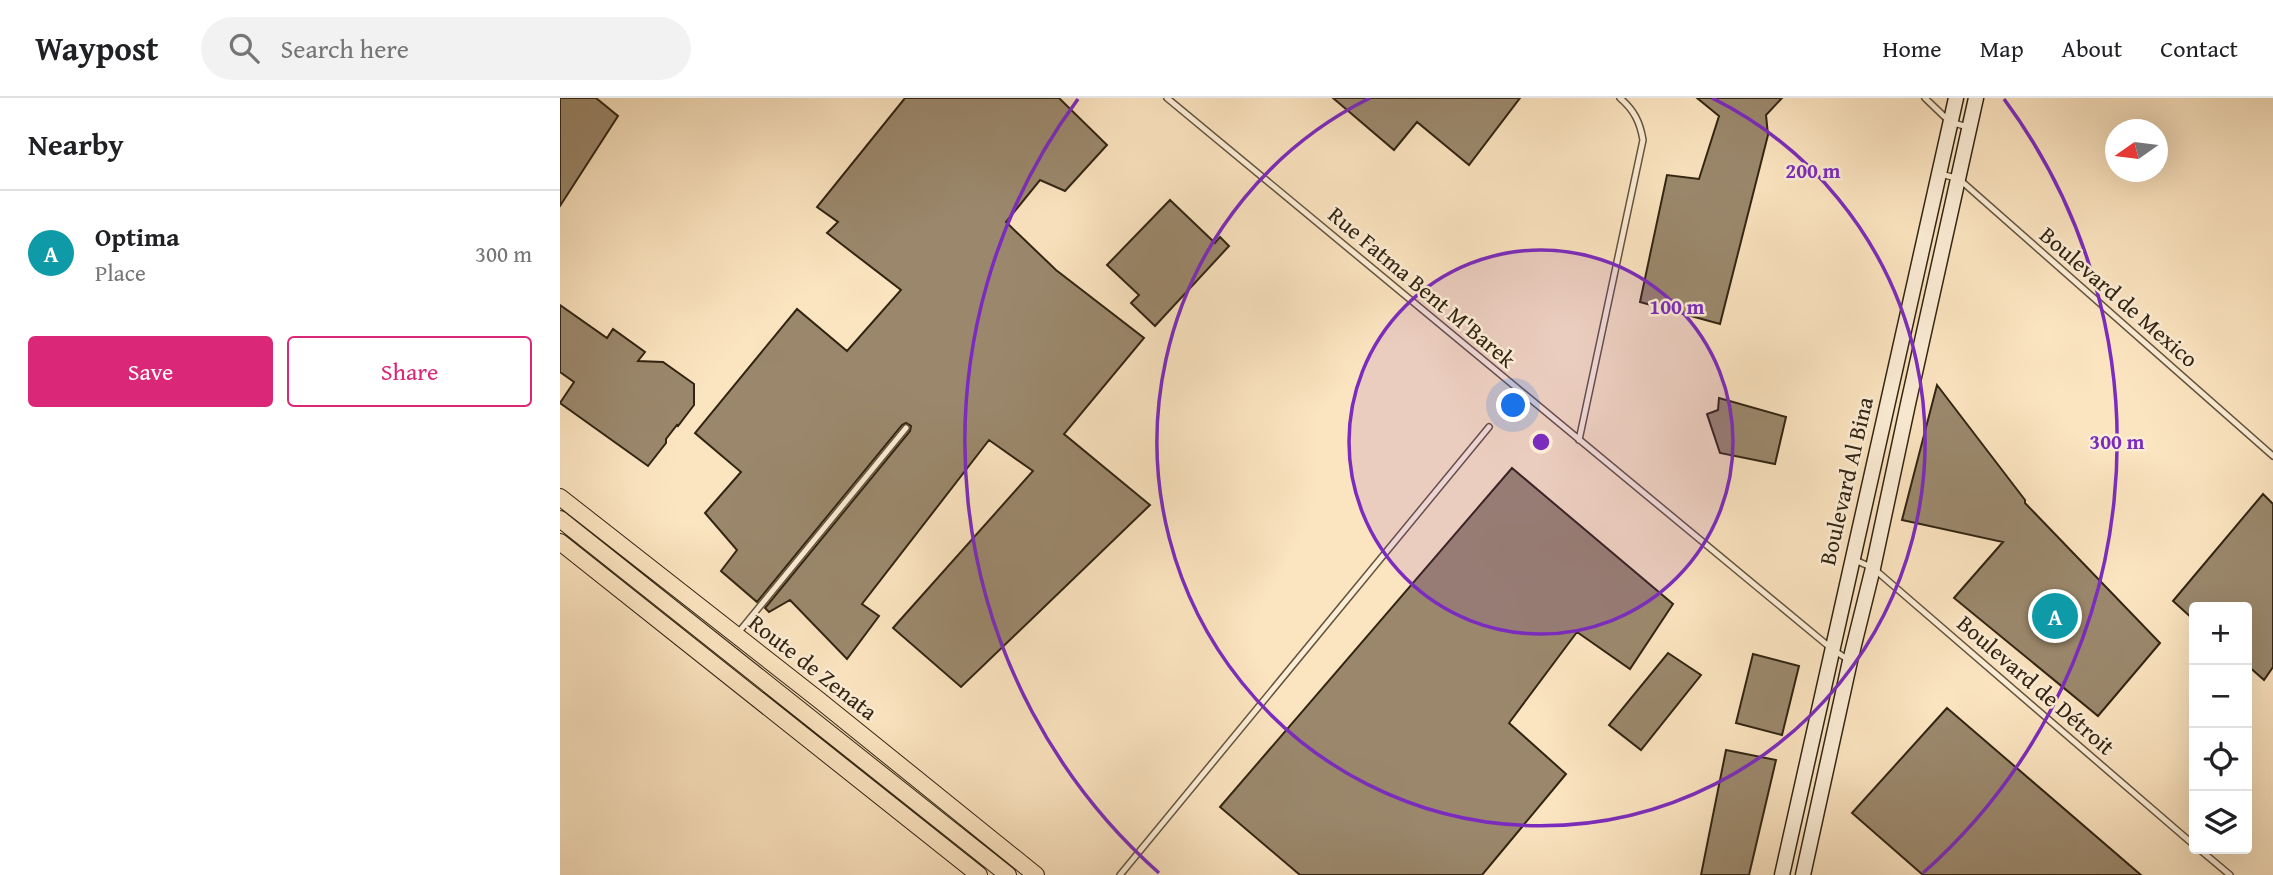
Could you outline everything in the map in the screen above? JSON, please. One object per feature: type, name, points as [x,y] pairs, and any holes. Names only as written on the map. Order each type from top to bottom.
[{"type":"main road","name":"Boulevard Al Bina","points":[[1782,875],[1937,173],[1956,98]]},
{"type":"main road","name":"Boulevard Al Bina","points":[[1803,875],[1850,661],[1874,568],[1976,98]]},
{"type":"main road","name":"Route de Zenata","points":[[560,497],[1036,875]]},
{"type":"main road","name":"Route de Zenata","points":[[560,507],[1025,875]]},
{"type":"main road","name":"Route de Zenata","points":[[560,519],[1008,875]]},
{"type":"main road","points":[[560,542],[979,875]]},
{"type":"lane","name":"Rue Fatma Bent M'Barek","points":[[1167,98],[1832,649],[1850,661]]},
{"type":"lane","points":[[1579,440],[1643,140],[1641,126],[1631,108],[1620,98]]},
{"type":"lane","points":[[1925,98],[1950,121],[1969,127]]},
{"type":"lane","name":"Boulevard de Mexico","points":[[1937,173],[1959,179],[2273,456]]},
{"type":"lane","points":[[1120,875],[1489,427]]},
{"type":"lane","points":[[736,635],[906,428]]},
{"type":"lane","name":"Boulevard de Détroit","points":[[1852,558],[1874,568],[2189,841]]},
{"type":"lane","points":[[2205,854],[2230,875]]},
{"type":"building","points":[[560,98],[596,98],[618,116],[560,206]]},
{"type":"building","points":[[905,98],[1059,98],[1107,145],[1065,191],[1040,180],[1006,222],[1056,270],[1144,338],[1064,434],[1150,505],[961,687],[893,628],[1033,471],[989,440],[862,604],[879,616],[847,659],[790,600],[769,612],[765,608],[910,431],[911,426],[906,423],[902,425],[757,602],[721,571],[737,550],[705,513],[741,472],[695,433],[797,309],[847,351],[901,290],[827,233],[838,222],[817,207]]},
{"type":"building","points":[[1333,98],[1520,98],[1469,165],[1417,122],[1394,150]]},
{"type":"building","points":[[1697,98],[1782,98],[1766,115],[1768,135],[1720,324],[1640,302],[1667,175],[1699,179],[1719,116]]},
{"type":"building","points":[[1170,200],[1215,243],[1220,237],[1229,246],[1155,326],[1131,303],[1139,295],[1107,265]]},
{"type":"building","points":[[560,305],[607,338],[613,329],[645,352],[638,361],[663,362],[694,384],[694,405],[648,466],[560,403],[574,382],[560,372]]},
{"type":"building","points":[[1937,385],[2025,503],[2160,643],[2098,716],[1954,598],[2003,542],[1902,520]]},
{"type":"building","points":[[1719,398],[1786,417],[1775,464],[1720,453],[1707,414],[1718,410]]},
{"type":"building","points":[[1512,468],[1673,604],[1630,669],[1577,632],[1509,723],[1566,774],[1482,875],[1300,875],[1220,807]]},
{"type":"building","points":[[2263,494],[2273,504],[2273,667],[2264,680],[2252,669],[2252,602],[2189,602],[2189,615],[2173,601]]},
{"type":"building","points":[[1668,653],[1701,675],[1641,750],[1609,725]]},
{"type":"building","points":[[1753,654],[1799,666],[1782,735],[1736,723]]},
{"type":"building","points":[[1947,708],[2141,875],[1923,875],[1852,813]]},
{"type":"building","points":[[1726,750],[1776,760],[1749,875],[1701,875]]},
{"type":"place","name":"Optima","points":[[2055,616]]}]
